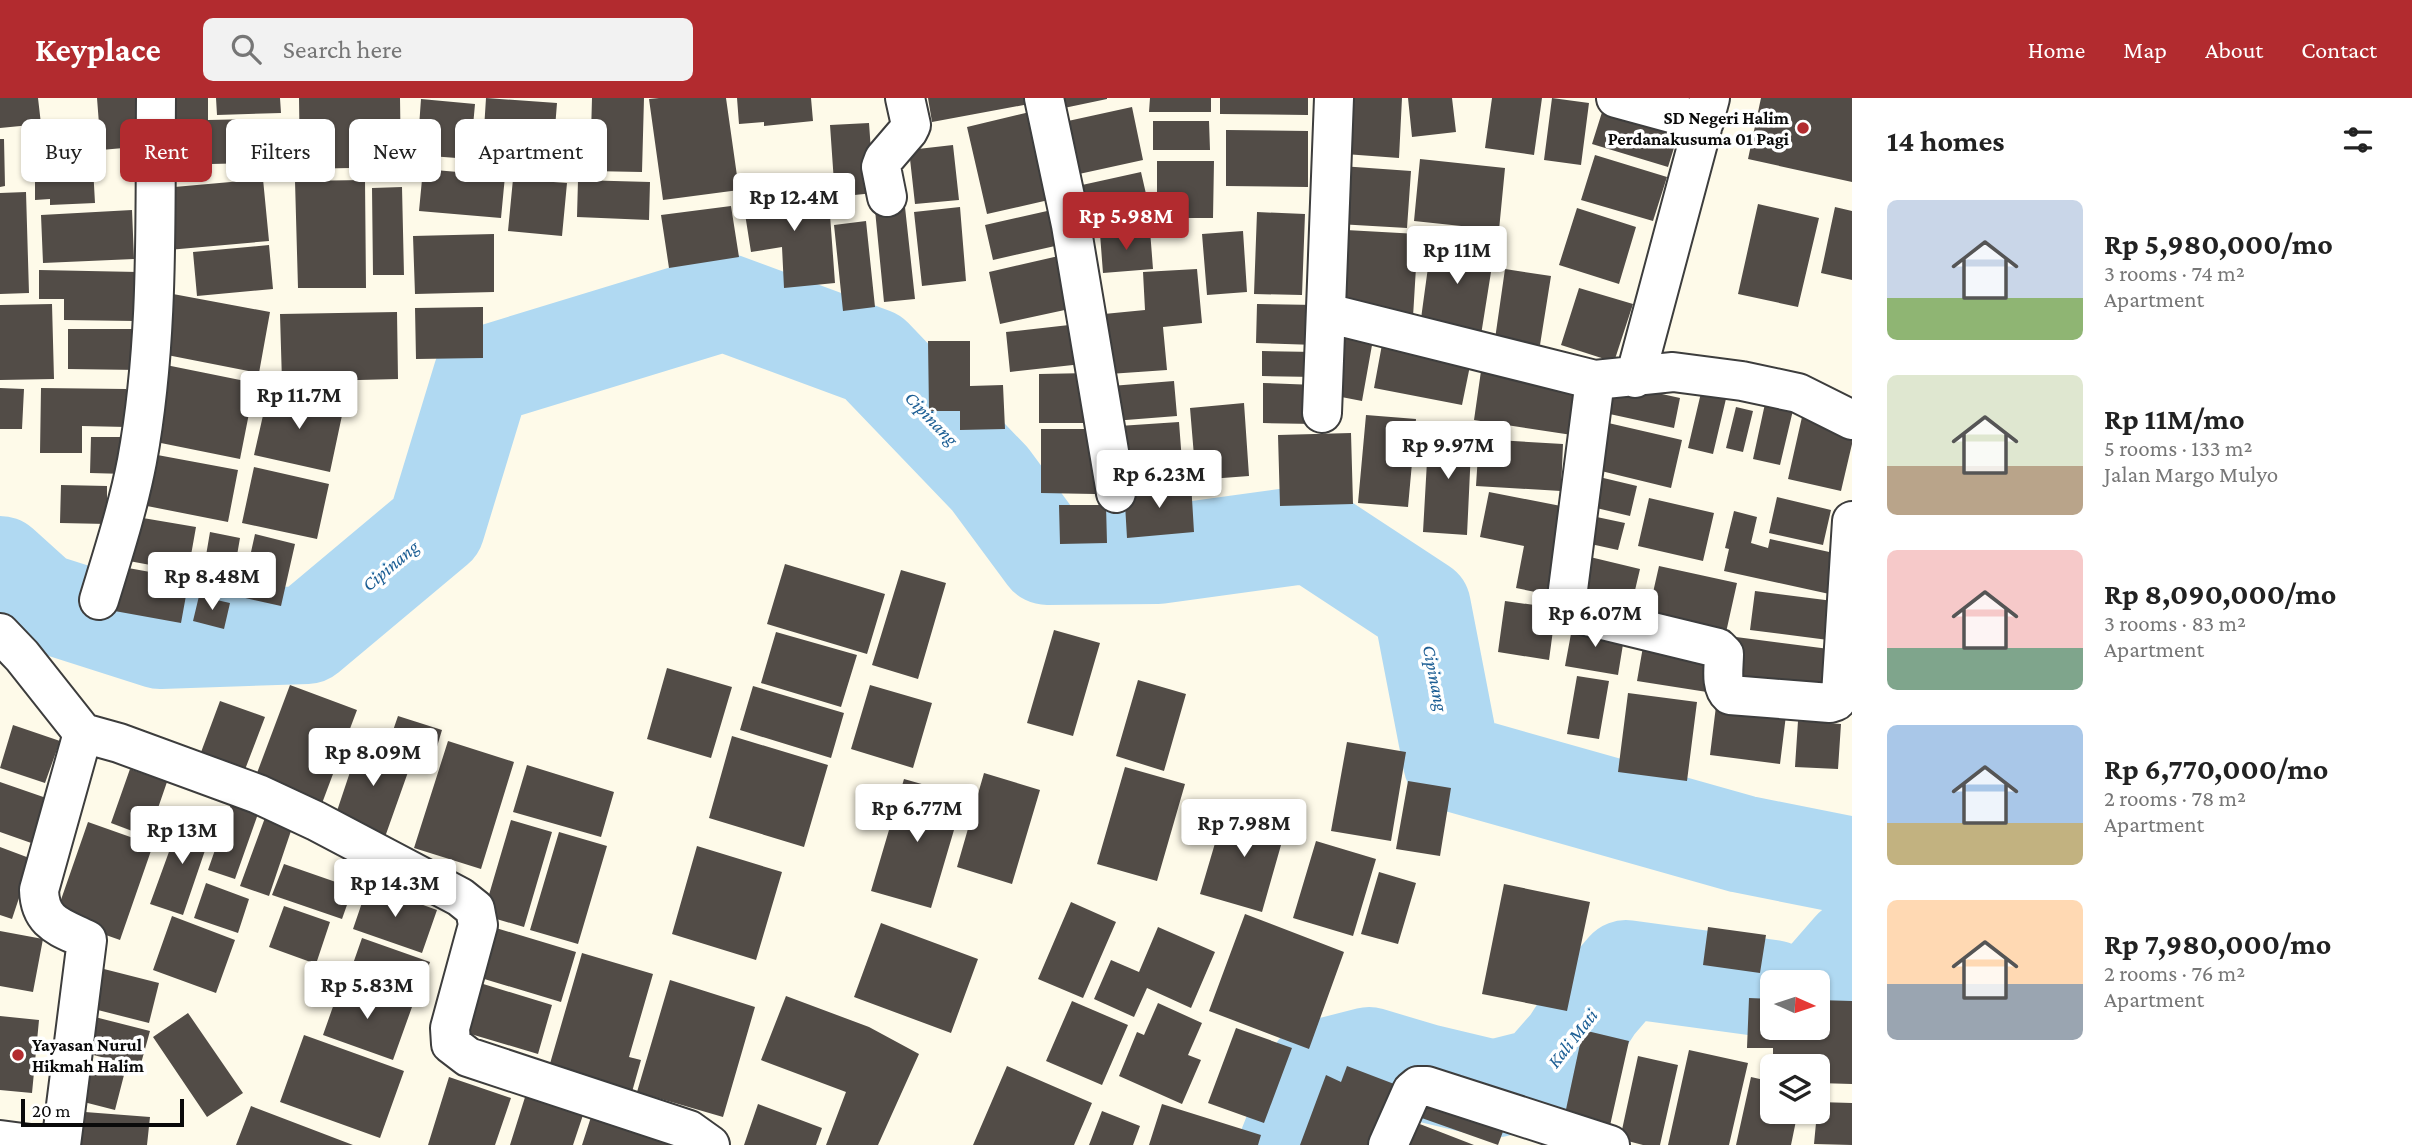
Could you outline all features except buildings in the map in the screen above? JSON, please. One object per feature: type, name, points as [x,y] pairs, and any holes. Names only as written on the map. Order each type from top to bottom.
[{"type":"street","points":[[99,600],[128,506],[148,377],[156,213],[156,98]]},
{"type":"street","points":[[887,197],[881,167],[884,159],[911,125],[905,98]]},
{"type":"street","points":[[1044,98],[1071,225],[1116,493]]},
{"type":"street","points":[[1322,412],[1335,98]]},
{"type":"street","points":[[1616,98],[1707,110],[1635,377]]},
{"type":"street","points":[[1326,313],[1595,380],[1673,372],[1741,381],[1798,393],[1852,419]]},
{"type":"street","points":[[1595,380],[1566,605],[1570,612],[1718,648],[1724,654],[1724,689],[1730,695],[1830,703],[1841,695],[1852,521]]},
{"type":"street","points":[[0,634],[22,656],[83,733],[119,743],[258,794],[316,821],[460,897],[475,909],[478,925],[450,1028],[451,1044],[468,1056],[689,1130],[710,1145]]},
{"type":"street","points":[[61,1145],[87,940],[47,920],[41,910],[39,890],[83,733]]},
{"type":"street","points":[[1388,1145],[1412,1091],[1418,1086],[1427,1086],[1610,1145]]},
{"type":"street","points":[[0,1140],[38,1145]]},
{"type":"waterway","name":"Cipinang","points":[[0,565],[41,602],[160,640],[307,635],[436,527],[482,376],[724,302],[873,357],[990,479],[1047,556],[1158,555],[1311,534],[1422,607],[1452,762],[1742,844],[1852,866]]},
{"type":"waterway","name":"Kali Mati","points":[[1830,974],[1852,949]]},
{"type":"waterway","name":"Kali Mati","points":[[1288,1145],[1318,1069],[1369,1056],[1493,1089],[1541,1077],[1570,1044],[1595,1005],[1626,969],[1760,987]]},
{"type":"place","name":"SD Negeri Halim Perdanakusuma 01 Pagi","points":[[1803,128]]},
{"type":"place","name":"Yayasan Nurul Hikmah Halim","points":[[18,1055]]}]
